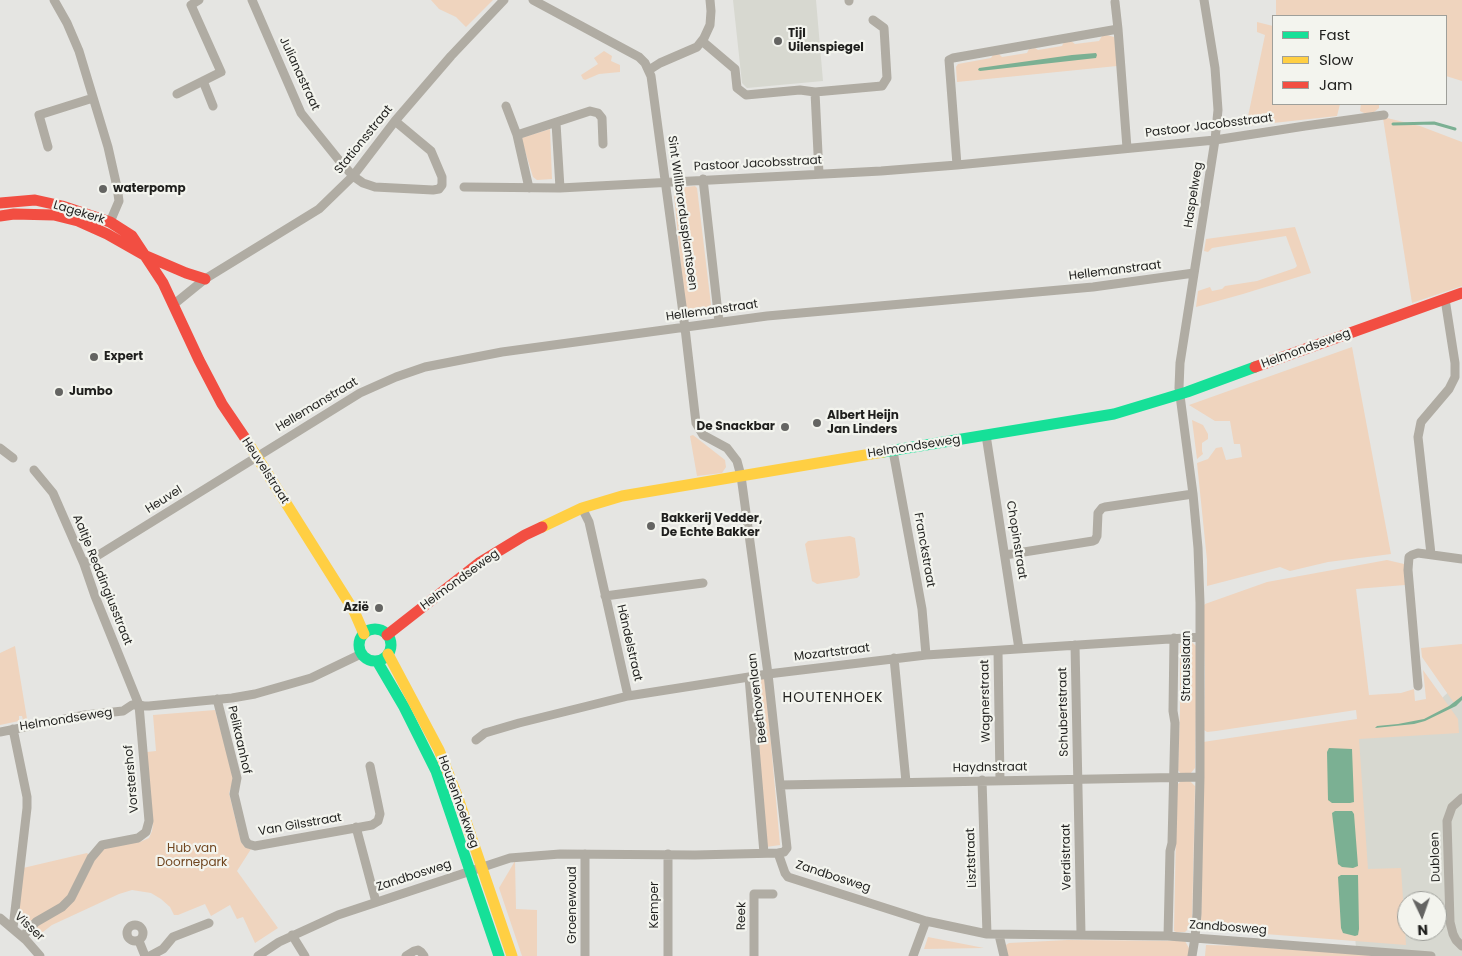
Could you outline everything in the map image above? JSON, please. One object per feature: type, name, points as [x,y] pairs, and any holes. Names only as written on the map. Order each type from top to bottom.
[{"type":"street","points":[[54,0],[68,22],[79,50],[108,147],[119,201],[110,222]]},
{"type":"street","points":[[176,94],[221,72],[191,5],[199,0]]},
{"type":"street","name":"Julianastraat","points":[[252,0],[301,113],[353,176]]},
{"type":"street","name":"Stationsstraat","points":[[173,305],[205,279],[319,209],[353,176],[395,121],[451,56],[504,0]]},
{"type":"street","points":[[533,0],[638,57],[649,70],[660,63],[697,47],[710,26],[710,0]]},
{"type":"street","name":"Haspelweg","points":[[1180,394],[1178,388],[1180,363],[1218,110],[1215,68],[1204,0]]},
{"type":"street","name":"Pastoor Jacobsstraat","points":[[1116,2],[1127,148]]},
{"type":"street","points":[[702,41],[735,69],[737,88],[746,95],[882,86],[887,78],[884,28],[873,20]]},
{"type":"street","points":[[957,165],[949,60],[1118,29]]},
{"type":"street","name":"Sint Willibrordusplantsoen","points":[[649,70],[685,328],[696,423],[703,435],[727,448],[737,461],[741,476]]},
{"type":"street","points":[[202,81],[213,106]]},
{"type":"street","points":[[814,92],[819,174]]},
{"type":"street","points":[[48,147],[39,115],[93,98]]},
{"type":"street","points":[[506,106],[517,135],[529,188]]},
{"type":"street","points":[[517,135],[590,111],[598,113],[602,118],[603,144]]},
{"type":"street","name":"Pastoor Jacobsstraat","points":[[464,187],[560,188],[957,165],[1215,140],[1384,115]]},
{"type":"street","points":[[353,176],[363,183],[375,187],[433,190],[439,188],[442,184],[442,177],[431,151],[395,121]]},
{"type":"street","points":[[556,122],[560,188]]},
{"type":"street","name":"Sint Willibrordusplantsoen","points":[[704,180],[719,322]]},
{"type":"street","name":"Lagekerk","points":[[0,203],[35,200],[92,215],[110,222],[132,236],[163,283],[173,305]]},
{"type":"street","name":"Lagekerk","points":[[0,216],[14,214],[61,216],[100,230],[144,255]]},
{"type":"street","points":[[144,255],[205,279]]},
{"type":"street","name":"Hellemanstraat","points":[[256,456],[360,393],[396,377],[426,368],[502,352],[767,316],[1093,288],[1194,273]]},
{"type":"street","name":"Helmondseweg","points":[[387,635],[479,563],[525,535],[582,508],[622,496],[1114,414],[1180,394],[1462,293]]},
{"type":"street","points":[[1431,554],[1418,437],[1421,422],[1449,389],[1455,377],[1455,363],[1445,299]]},
{"type":"street","name":"Heuvelstraat","points":[[173,305],[222,404],[354,611],[364,634]]},
{"type":"street","name":"Strausslaan","points":[[1180,394],[1198,548],[1200,637],[1200,777],[1195,938],[1192,956]]},
{"type":"street","name":"Chopinstraat","points":[[986,435],[1019,650]]},
{"type":"street","points":[[0,448],[13,458]]},
{"type":"street","name":"Franckstraat","points":[[893,451],[922,609],[926,655]]},
{"type":"street","name":"Heuvel","points":[[84,564],[256,456]]},
{"type":"street","name":"Aaltje Reddingiusstraat","points":[[34,470],[53,493],[84,564],[139,704]]},
{"type":"street","name":"Beethovenlaan","points":[[741,476],[768,674],[787,848],[784,852],[778,853]]},
{"type":"street","points":[[1005,555],[1095,540],[1097,536],[1098,513],[1105,507],[1193,494]]},
{"type":"street","name":"Händelstraat","points":[[582,508],[589,522],[628,696]]},
{"type":"street","points":[[1418,686],[1408,570],[1409,557],[1418,553],[1462,559]]},
{"type":"street","name":"Händelstraat","points":[[605,596],[703,583]]},
{"type":"street","points":[[373,629],[380,630],[387,635],[391,648],[384,659],[377,661],[368,660],[361,654],[359,646],[364,634],[373,629]]},
{"type":"street","name":"Mozartstraat","points":[[476,740],[485,733],[519,723],[628,696],[768,674],[926,655],[1200,637]]},
{"type":"street","name":"Strausslaan","points":[[1168,936],[1175,723],[1172,710],[1174,638]]},
{"type":"street","name":"Schubertstraat","points":[[1075,645],[1077,778]]},
{"type":"street","name":"Wagnerstraat","points":[[998,651],[1000,781]]},
{"type":"street","name":"Helmondseweg","points":[[0,732],[85,714],[123,711],[139,704],[149,706],[217,700],[255,694],[311,678],[361,654]]},
{"type":"street","name":"Houtenhoekweg","points":[[388,654],[438,750],[458,798],[512,956]]},
{"type":"street","points":[[894,658],[906,782]]},
{"type":"street","name":"Houtenhoekweg","points":[[377,661],[404,707],[436,771],[499,956]]},
{"type":"street","name":"Beethovenlaan","points":[[749,677],[764,853]]},
{"type":"street","name":"Pelikaanhof","points":[[217,700],[237,778],[234,794],[245,840],[248,844]]},
{"type":"street","name":"Vorstershof","points":[[23,936],[36,922],[62,907],[71,898],[91,858],[102,845],[138,838],[146,832],[149,821],[139,704]]},
{"type":"street","points":[[13,928],[28,808],[14,729]]},
{"type":"street","name":"Van Gilsstraat","points":[[248,844],[255,846],[372,825],[378,821],[380,814],[370,766]]},
{"type":"street","name":"Haydnstraat","points":[[780,784],[1200,777]]},
{"type":"street","name":"Verdistraat","points":[[1077,778],[1081,934]]},
{"type":"street","name":"Lisztstraat","points":[[982,780],[987,934]]},
{"type":"street","name":"Dubloen","points":[[1462,798],[1452,807],[1447,821],[1450,922],[1453,934],[1462,946]]},
{"type":"street","name":"Van Gilsstraat","points":[[356,827],[376,902]]},
{"type":"street","name":"Zandbosweg","points":[[258,956],[292,935],[338,915],[510,858],[585,854],[778,853],[788,877],[926,920],[987,934],[1168,936],[1431,956]]},
{"type":"street","name":"Groenewoud","points":[[585,854],[586,956]]},
{"type":"street","name":"Kemper","points":[[668,854],[668,956]]},
{"type":"street","name":"Reek","points":[[754,956],[754,894],[773,894]]},
{"type":"street","name":"Visser","points":[[0,918],[23,936],[40,956]]},
{"type":"street","points":[[913,956],[926,920]]},
{"type":"street","points":[[150,956],[163,949],[173,937],[210,923]]},
{"type":"street","points":[[292,935],[305,956]]},
{"type":"street","points":[[999,935],[1004,956]]},
{"type":"street","points":[[139,941],[145,956]]},
{"type":"street","points":[[406,956],[414,950],[421,953]]},
{"type":"shaded area","name":"Tijl Uilenspiegel","points":[[733,0],[816,0],[823,81],[747,88],[742,83]]},
{"type":"shaded area","points":[[1096,53],[1096,58],[978,70],[979,68]]},
{"type":"shaded area","points":[[1462,679],[1462,956],[1357,956],[1333,736],[1420,719]]},
{"type":"shaded area","points":[[1462,696],[1462,700],[1456,706],[1425,721],[1375,728],[1377,726],[1424,719],[1449,706]]},
{"type":"shaded area","points":[[1329,748],[1352,749],[1354,802],[1332,803],[1328,800],[1327,752]]},
{"type":"shaded area","points":[[1335,811],[1352,811],[1354,814],[1358,866],[1353,868],[1342,867],[1338,864],[1332,813]]},
{"type":"shaded area","points":[[1341,875],[1358,875],[1359,929],[1358,935],[1355,936],[1343,933],[1341,928],[1338,877]]},
{"type":"green space","points":[[431,0],[493,0],[466,27],[456,17],[439,9]]},
{"type":"green space","points":[[1276,0],[1462,0],[1462,81],[1447,76],[1447,15],[1276,15]]},
{"type":"green space","points":[[1257,22],[1272,26],[1272,105],[1340,105],[1337,116],[1246,126],[1265,35],[1257,32]]},
{"type":"green space","points":[[1102,36],[1114,37],[1117,66],[957,82],[956,67],[958,64],[991,58],[993,55],[999,54],[1002,57],[1027,53],[1029,49],[1035,48],[1038,50],[1062,46],[1064,42],[1071,41],[1075,44],[1099,41]]},
{"type":"green space","points":[[604,51],[612,56],[611,61],[620,65],[620,72],[599,74],[585,80],[583,79],[581,75],[598,64],[594,58]]},
{"type":"green space","points":[[1361,105],[1379,105],[1379,108],[1374,112],[1366,114],[1360,111]]},
{"type":"green space","points":[[1383,118],[1420,126],[1462,142],[1462,286],[1412,303]]},
{"type":"green space","points":[[550,129],[552,179],[537,180],[533,177],[521,138]]},
{"type":"green space","points":[[695,186],[697,188],[712,313],[707,317],[691,318],[685,310],[674,194],[678,188]]},
{"type":"green space","points":[[1295,227],[1311,273],[1196,307],[1198,291],[1210,287],[1212,291],[1222,289],[1225,286],[1257,281],[1297,266],[1286,236],[1212,248],[1208,252],[1204,251],[1206,239]]},
{"type":"green space","points":[[1352,347],[1391,554],[1328,562],[1290,571],[1280,567],[1207,586],[1207,560],[1197,463],[1208,459],[1216,448],[1222,447],[1226,460],[1242,457],[1240,444],[1234,444],[1230,421],[1215,421],[1189,405]]},
{"type":"green space","points":[[1192,420],[1203,425],[1208,434],[1208,439],[1202,443],[1203,454],[1197,459]]},
{"type":"green space","points":[[693,435],[725,460],[726,467],[722,473],[697,476],[690,436]]},
{"type":"green space","points":[[850,536],[855,538],[860,575],[857,578],[817,584],[812,581],[805,544],[808,541]]},
{"type":"green space","points":[[1387,560],[1404,564],[1405,585],[1356,589],[1369,695],[1401,693],[1414,689],[1415,701],[1426,699],[1423,670],[1458,719],[1459,733],[1359,739],[1368,869],[1401,868],[1402,891],[1397,891],[1397,941],[1406,941],[1406,945],[1201,929],[1203,742],[1357,719],[1356,710],[1216,731],[1207,732],[1204,730],[1203,607],[1205,604],[1267,582]]},
{"type":"green space","points":[[1192,642],[1197,647],[1195,768],[1190,774],[1181,774],[1178,770],[1180,646],[1183,643]]},
{"type":"green space","points":[[1462,644],[1462,696],[1454,703],[1422,657],[1421,648]]},
{"type":"green space","points":[[15,646],[27,719],[23,720],[22,716],[19,716],[19,721],[0,725],[0,653]]},
{"type":"green space","points":[[765,677],[780,845],[766,847],[751,679]]},
{"type":"green space","name":"Hub van Doornepark","points":[[215,710],[234,778],[229,793],[241,842],[245,847],[251,849],[237,871],[278,928],[255,943],[243,917],[237,919],[230,905],[211,916],[205,904],[174,915],[170,907],[151,893],[132,890],[119,894],[52,925],[35,938],[15,919],[23,868],[87,853],[92,858],[102,846],[140,842],[149,838],[153,824],[147,752],[156,751],[153,715]]},
{"type":"green space","points":[[1181,781],[1190,781],[1195,786],[1192,925],[1185,932],[1176,932],[1174,931],[1177,785]]},
{"type":"green space","points":[[515,861],[516,909],[537,910],[537,956],[522,956],[499,888]]},
{"type":"green space","points":[[928,937],[984,948],[924,949]]},
{"type":"green space","points":[[1068,940],[1185,941],[1190,950],[1188,956],[1007,956],[1006,945],[1009,943]]},
{"type":"green space","points":[[1206,945],[1243,946],[1386,956],[1205,956]]},
{"type":"waterway","points":[[1393,124],[1434,123],[1455,129]]},
{"type":"traffic: fast","points":[[883,452],[1114,414],[1187,392],[1255,367]]},
{"type":"traffic: fast","points":[[375,629],[386,634],[391,645],[386,656],[375,661],[364,656],[359,645],[364,634],[375,629]]},
{"type":"traffic: fast","points":[[377,661],[404,707],[436,771],[499,956]]},
{"type":"traffic: slow","points":[[245,438],[354,611],[364,634]]},
{"type":"traffic: slow","points":[[542,527],[582,508],[622,496],[883,452]]},
{"type":"traffic: slow","points":[[388,654],[439,750],[458,798],[512,956]]},
{"type":"traffic: jam","points":[[0,203],[35,200],[62,206],[110,222],[132,236],[163,283],[222,404],[245,438]]},
{"type":"traffic: jam","points":[[0,216],[14,214],[54,215],[78,221],[107,234],[144,255],[205,279]]},
{"type":"traffic: jam","points":[[1255,367],[1462,293]]},
{"type":"traffic: jam","points":[[387,635],[479,563],[542,527]]},
{"type":"place","name":"Tijl Uilenspiegel","points":[[778,41]]},
{"type":"place","name":"waterpomp","points":[[103,189]]},
{"type":"place","name":"Expert","points":[[94,357]]},
{"type":"place","name":"Jumbo","points":[[59,392]]},
{"type":"place","name":"Albert Heijn Jan Linders","points":[[817,423]]},
{"type":"place","name":"De Snackbar","points":[[785,427]]},
{"type":"place","name":"Bakkerij Vedder, De Echte Bakker","points":[[651,526]]},
{"type":"place","name":"Azië","points":[[379,608]]},
{"type":"district","name":"HOUTENHOEK","points":[[833,698]]}]
